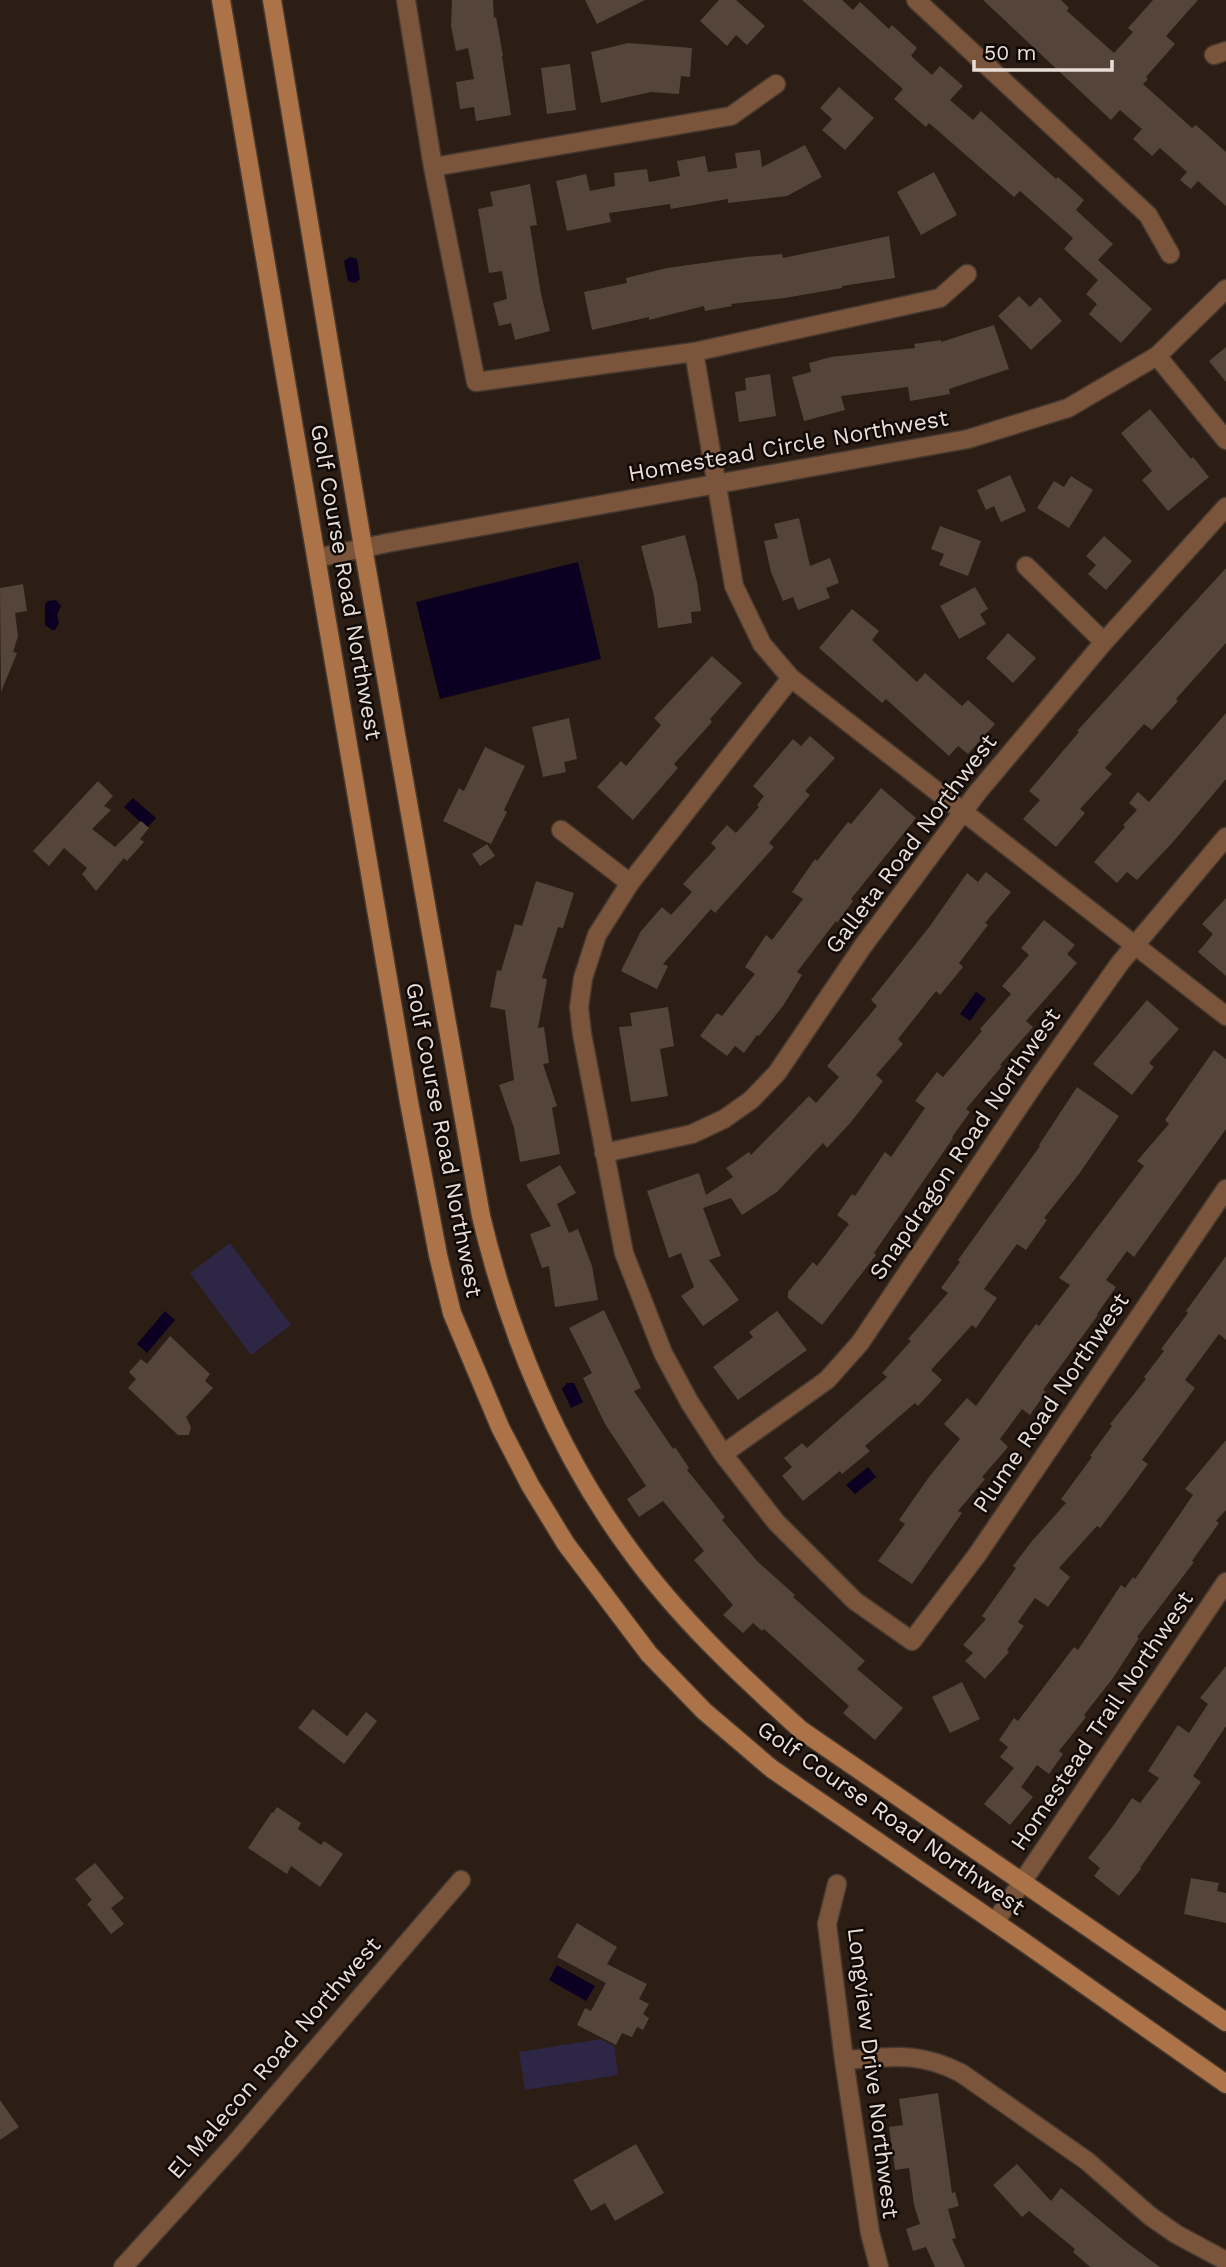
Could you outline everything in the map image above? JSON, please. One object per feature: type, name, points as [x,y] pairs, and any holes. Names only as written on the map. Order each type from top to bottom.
[{"type":"main road","name":"Golf Course Road Northwest","points":[[221,0],[409,1102],[438,1255],[453,1312],[500,1427],[530,1485],[566,1544],[649,1654],[704,1711],[772,1769],[1226,2084]]},
{"type":"main road","name":"Golf Course Road Northwest","points":[[272,0],[363,547],[481,1216],[489,1251],[525,1360],[565,1446],[629,1550],[698,1632],[740,1675],[801,1730],[1226,2022]]},
{"type":"street","points":[[406,0],[433,167],[476,382],[694,352],[940,299],[967,274]]},
{"type":"street","points":[[916,0],[1147,215],[1170,254]]},
{"type":"street","points":[[433,167],[731,116],[776,83]]},
{"type":"street","name":"Homestead Circle Northwest","points":[[317,558],[363,547],[968,439],[1068,408],[1157,356],[1226,289]]},
{"type":"street","points":[[694,352],[734,586],[762,644],[791,678],[1226,1016]]},
{"type":"street","points":[[1157,356],[1226,440]]},
{"type":"street","name":"Galleta Road Northwest","points":[[604,1153],[692,1134],[724,1119],[751,1100],[777,1073],[863,946],[962,811],[1104,642],[1226,507]]},
{"type":"street","points":[[1026,566],[1104,642]]},
{"type":"street","points":[[723,1454],[690,1404],[663,1353],[624,1253],[579,1007],[583,978],[597,935],[630,883],[791,678]]},
{"type":"street","points":[[561,830],[630,883]]},
{"type":"street","name":"Snapdragon Road Northwest","points":[[723,1454],[827,1380],[860,1343],[1037,1080],[1134,945],[1226,837]]},
{"type":"street","name":"Plume Road Northwest","points":[[723,1454],[776,1522],[855,1601],[912,1641],[977,1555],[1226,1189]]},
{"type":"street","name":"Homestead Trail Northwest","points":[[995,1922],[1226,1582]]},
{"type":"street","name":"El Malecon Road Northwest","points":[[123,2267],[241,2137],[461,1880]]},
{"type":"street","name":"Longview Drive Northwest","points":[[837,1884],[827,1924],[870,2233],[879,2267]]},
{"type":"street","points":[[844,2060],[911,2056],[941,2063],[961,2073],[1087,2161],[1150,2216],[1176,2234],[1226,2261]]},
{"type":"shaded area","points":[[350,257],[357,259],[360,279],[355,283],[348,281],[344,261]]},
{"type":"shaded area","points":[[578,562],[601,659],[440,699],[416,602]]},
{"type":"shaded area","points":[[56,600],[61,606],[57,615],[59,623],[55,630],[52,630],[45,625],[45,604]]},
{"type":"shaded area","points":[[133,798],[156,818],[147,828],[124,807]]},
{"type":"shaded area","points":[[976,992],[986,999],[970,1021],[960,1014]]},
{"type":"shaded area","points":[[230,1243],[291,1325],[251,1355],[190,1273]]},
{"type":"shaded area","points":[[165,1311],[175,1320],[147,1353],[137,1344]]},
{"type":"shaded area","points":[[567,1383],[574,1383],[583,1402],[571,1408],[562,1389]]},
{"type":"shaded area","points":[[868,1467],[876,1477],[855,1494],[846,1485]]},
{"type":"shaded area","points":[[557,1965],[595,1986],[586,2001],[549,1980]]},
{"type":"shaded area","points":[[601,2039],[614,2046],[618,2075],[525,2090],[519,2052]]},
{"type":"building","points":[[452,0],[493,0],[511,115],[476,121],[474,107],[460,109],[456,82],[474,79],[468,48],[456,51],[451,26]]},
{"type":"building","points":[[585,0],[645,0],[597,24]]},
{"type":"building","points":[[719,0],[736,0],[765,26],[747,45],[736,35],[727,46],[700,21]]},
{"type":"building","points":[[802,0],[842,0],[853,10],[860,2],[889,29],[892,25],[917,48],[911,56],[932,75],[940,66],[963,86],[950,100],[973,120],[981,111],[1056,179],[1058,177],[1084,200],[1076,210],[1113,244],[1098,260],[1152,309],[1121,343],[1089,314],[1097,304],[1086,294],[1098,280],[1064,249],[1073,238],[1020,191],[1014,197],[929,123],[926,127],[894,99],[903,89]]},
{"type":"building","points":[[983,0],[1061,0],[1069,8],[1067,11],[1114,53],[1133,32],[1128,28],[1153,0],[1198,0],[1166,36],[1175,44],[1143,84],[1192,128],[1196,125],[1226,152],[1226,206],[1198,181],[1191,189],[1180,180],[1187,172],[1160,148],[1152,156],[1133,139],[1142,129],[1120,110],[1111,120]]},
{"type":"building","points":[[628,43],[692,48],[690,77],[681,76],[679,94],[651,92],[601,103],[591,52]]},
{"type":"building","points":[[570,64],[576,110],[547,114],[541,68]]},
{"type":"building","points":[[839,87],[874,118],[845,150],[822,130],[832,119],[820,108]]},
{"type":"building","points":[[805,145],[822,177],[787,196],[728,203],[728,199],[671,209],[670,204],[609,213],[611,222],[567,231],[556,181],[586,174],[590,191],[615,186],[614,173],[647,169],[649,182],[680,176],[677,161],[705,156],[708,172],[737,168],[735,153],[760,150],[762,167]]},
{"type":"building","points":[[934,172],[957,215],[921,235],[897,192]]},
{"type":"building","points":[[530,184],[537,225],[530,226],[550,331],[515,340],[511,323],[499,326],[493,303],[507,299],[502,271],[489,273],[478,209],[493,206],[490,192]]},
{"type":"building","points":[[889,236],[895,278],[785,298],[731,304],[732,306],[705,311],[704,306],[649,320],[649,317],[592,330],[584,292],[627,283],[626,278],[667,268],[746,257],[782,254],[783,258]]},
{"type":"building","points":[[1019,296],[1030,307],[1040,297],[1062,321],[1031,350],[998,316]]},
{"type":"building","points":[[994,325],[1009,369],[949,389],[950,394],[910,401],[908,387],[841,396],[845,410],[804,421],[792,377],[811,372],[809,363],[831,357],[915,348],[914,344],[941,342]]},
{"type":"building","points":[[1226,347],[1226,382],[1209,361]]},
{"type":"building","points":[[770,374],[776,416],[739,422],[735,392],[746,390],[745,378]]},
{"type":"building","points":[[1150,409],[1209,477],[1168,511],[1142,480],[1152,471],[1121,433]]},
{"type":"building","points":[[1010,475],[1026,511],[1001,522],[994,506],[986,510],[977,490]]},
{"type":"building","points":[[1071,476],[1093,490],[1069,528],[1037,508],[1054,481],[1064,487]]},
{"type":"building","points":[[799,518],[810,566],[830,558],[839,583],[826,588],[830,598],[798,610],[793,597],[783,601],[771,572],[764,541],[778,538],[774,524]]},
{"type":"building","points":[[940,526],[981,541],[968,576],[939,565],[944,554],[931,549]]},
{"type":"building","points":[[685,535],[701,611],[691,612],[692,623],[658,628],[654,596],[641,546]]},
{"type":"building","points":[[1104,536],[1132,561],[1106,590],[1088,574],[1096,565],[1086,556]]},
{"type":"building","points":[[1226,568],[1226,643],[1152,730],[1144,724],[1105,768],[1112,774],[1080,809],[1085,813],[1056,847],[1023,819],[1040,800],[1029,791],[1079,732],[1077,731]]},
{"type":"building","points":[[23,584],[27,611],[15,613],[18,636],[13,652],[17,653],[1,692],[0,588]]},
{"type":"building","points":[[975,587],[988,609],[980,614],[986,624],[959,639],[940,606]]},
{"type":"building","points":[[852,609],[879,631],[872,640],[917,682],[925,673],[962,706],[968,700],[995,724],[968,754],[958,746],[949,756],[886,699],[882,703],[819,648]]},
{"type":"building","points":[[1008,633],[1036,658],[1013,683],[986,658]]},
{"type":"building","points":[[712,656],[742,683],[674,764],[678,768],[633,820],[597,787],[621,761],[626,766],[661,725],[654,718]]},
{"type":"building","points":[[1226,713],[1226,779],[1137,880],[1127,872],[1117,883],[1094,862],[1137,810],[1129,803],[1138,792],[1149,802]]},
{"type":"building","points":[[569,718],[577,759],[564,762],[566,772],[543,777],[532,727]]},
{"type":"building","points":[[810,736],[835,758],[805,791],[810,795],[769,843],[774,847],[715,913],[711,909],[663,964],[668,966],[657,989],[621,971],[641,931],[662,907],[671,915],[692,892],[683,884],[716,848],[711,843],[727,825],[736,833],[759,807],[757,805],[764,796],[753,786],[793,739],[801,746]]},
{"type":"building","points":[[485,747],[525,766],[491,844],[443,821],[459,788],[464,791]]},
{"type":"building","points":[[98,781],[113,796],[104,806],[111,810],[92,829],[115,847],[141,821],[149,828],[140,839],[144,842],[127,861],[124,858],[96,891],[82,874],[87,868],[64,848],[49,866],[33,851]]},
{"type":"building","points":[[881,788],[916,818],[797,972],[802,975],[783,1006],[744,1053],[735,1046],[727,1056],[700,1036],[717,1013],[722,1016],[755,974],[745,967],[766,935],[772,940],[803,899],[792,892],[815,859],[817,861],[848,822],[851,824]]},
{"type":"building","points":[[487,844],[495,856],[480,866],[472,854]]},
{"type":"building","points":[[986,872],[1011,892],[985,923],[988,925],[959,963],[963,967],[940,995],[936,991],[898,1039],[903,1044],[876,1075],[883,1081],[851,1122],[827,1148],[823,1143],[777,1192],[742,1215],[731,1198],[703,1208],[721,1256],[709,1260],[739,1300],[703,1326],[681,1296],[694,1287],[681,1253],[669,1258],[647,1191],[699,1173],[706,1195],[733,1177],[726,1168],[749,1152],[751,1155],[809,1096],[816,1103],[839,1077],[827,1066],[877,1006],[871,1000],[930,926],[967,873],[978,882]]},
{"type":"building","points":[[536,881],[574,893],[563,928],[558,927],[542,978],[547,979],[538,1028],[544,1027],[549,1063],[543,1064],[557,1106],[552,1108],[560,1154],[520,1162],[514,1128],[499,1085],[514,1080],[505,1010],[490,1007],[497,970],[501,971],[515,924],[522,926]]},
{"type":"building","points":[[1226,898],[1226,976],[1198,952],[1213,934],[1202,924]]},
{"type":"building","points":[[1044,920],[1075,945],[1067,954],[1077,963],[1026,1021],[1033,1027],[966,1109],[970,1112],[874,1253],[876,1255],[822,1325],[788,1298],[788,1292],[813,1262],[817,1266],[849,1224],[837,1215],[852,1194],[855,1196],[885,1152],[891,1157],[925,1108],[915,1101],[937,1072],[943,1077],[1011,994],[1002,986],[1029,955],[1021,948]]},
{"type":"building","points":[[1147,1000],[1179,1029],[1149,1063],[1154,1067],[1132,1095],[1093,1064]]},
{"type":"building","points":[[668,1007],[674,1046],[660,1049],[668,1096],[631,1102],[619,1027],[632,1026],[630,1013]]},
{"type":"building","points":[[1214,1050],[1226,1059],[1226,1129],[1134,1257],[1127,1251],[1106,1280],[1116,1287],[1043,1390],[1046,1392],[1030,1415],[1022,1409],[1000,1439],[1008,1447],[958,1511],[962,1513],[912,1584],[878,1561],[905,1524],[899,1520],[960,1439],[944,1424],[967,1398],[976,1406],[1036,1324],[1039,1326],[1070,1285],[1059,1278],[1144,1166],[1137,1161],[1169,1124],[1165,1120]]},
{"type":"building","points":[[1077,1087],[1119,1116],[1079,1174],[1044,1218],[1047,1220],[1026,1250],[1017,1244],[984,1289],[997,1298],[976,1328],[972,1325],[931,1370],[942,1380],[918,1406],[915,1403],[865,1446],[870,1451],[803,1501],[782,1476],[792,1467],[784,1458],[802,1443],[807,1448],[887,1377],[882,1373],[948,1293],[941,1288],[960,1262],[958,1260],[1040,1146]]},
{"type":"building","points":[[560,1165],[576,1193],[557,1204],[569,1233],[578,1229],[592,1266],[598,1300],[555,1307],[549,1266],[542,1268],[530,1234],[551,1226],[526,1185]]},
{"type":"building","points":[[1226,1256],[1226,1340],[1219,1334],[1185,1380],[1195,1388],[1142,1460],[1148,1464],[1100,1528],[1097,1526],[1059,1568],[1070,1577],[1048,1607],[1035,1598],[1018,1622],[1024,1626],[1007,1650],[1009,1652],[985,1679],[965,1661],[973,1653],[963,1645],[986,1619],[982,1616],[1016,1568],[1013,1566],[1066,1503],[1061,1499],[1092,1457],[1090,1456],[1112,1426],[1110,1424],[1146,1379],[1144,1377],[1164,1351],[1161,1349]]},
{"type":"building","points":[[604,1310],[641,1388],[634,1391],[673,1449],[675,1447],[689,1468],[687,1470],[725,1517],[722,1520],[758,1562],[795,1595],[793,1597],[865,1661],[857,1669],[903,1708],[875,1740],[843,1713],[849,1706],[764,1629],[762,1631],[753,1623],[743,1633],[723,1615],[733,1605],[694,1560],[704,1551],[663,1501],[639,1517],[627,1499],[646,1486],[605,1424],[583,1378],[592,1373],[569,1328]]},
{"type":"building","points":[[777,1311],[807,1350],[738,1400],[713,1367],[753,1337],[749,1332]]},
{"type":"building","points":[[170,1336],[210,1374],[205,1381],[213,1388],[186,1417],[191,1427],[189,1435],[178,1435],[128,1388],[136,1379],[129,1372],[141,1359],[147,1364]]},
{"type":"building","points":[[1226,1440],[1226,1510],[1216,1521],[1219,1523],[1192,1561],[1194,1562],[1137,1637],[1139,1638],[1113,1678],[1084,1715],[1086,1717],[1059,1751],[1063,1754],[1049,1774],[1037,1765],[1021,1787],[1033,1797],[1010,1825],[984,1804],[1014,1768],[1000,1757],[1008,1747],[999,1740],[1014,1718],[1018,1721],[1074,1647],[1078,1650],[1121,1585],[1125,1588],[1133,1577],[1135,1579],[1193,1495],[1185,1489]]},
{"type":"building","points":[[1226,1666],[1226,1726],[1193,1776],[1201,1782],[1119,1896],[1094,1876],[1100,1868],[1088,1858],[1132,1798],[1140,1803],[1159,1778],[1148,1771],[1178,1725],[1189,1733],[1208,1704],[1200,1698]]},
{"type":"building","points":[[962,1682],[980,1719],[950,1733],[932,1697]]},
{"type":"building","points":[[313,1709],[347,1736],[366,1712],[377,1721],[344,1764],[298,1728]]},
{"type":"building","points":[[277,1807],[301,1823],[298,1829],[321,1845],[324,1841],[343,1854],[320,1887],[291,1866],[287,1874],[248,1848]]},
{"type":"building","points":[[95,1863],[124,1898],[111,1908],[124,1924],[111,1934],[87,1904],[92,1900],[75,1879]]},
{"type":"building","points":[[1191,1878],[1219,1883],[1217,1891],[1226,1893],[1226,1923],[1184,1914]]},
{"type":"building","points":[[577,1923],[617,1947],[607,1964],[647,1984],[639,1999],[649,2004],[643,2014],[649,2018],[643,2030],[637,2027],[632,2037],[622,2033],[616,2045],[577,2025],[585,2008],[591,2011],[606,1983],[557,1957]]},
{"type":"building","points":[[938,2093],[952,2193],[955,2192],[959,2206],[948,2209],[956,2238],[952,2239],[965,2267],[935,2267],[926,2247],[913,2251],[906,2229],[920,2224],[914,2205],[909,2168],[895,2170],[889,2127],[903,2125],[899,2099]]},
{"type":"building","points":[[0,2100],[19,2127],[0,2140]]},
{"type":"building","points":[[636,2144],[664,2193],[615,2221],[605,2203],[591,2211],[573,2180]]},
{"type":"building","points":[[1017,2164],[1051,2201],[1061,2188],[1160,2267],[1090,2267],[1073,2252],[1075,2249],[1029,2211],[1022,2217],[993,2185]]}]
